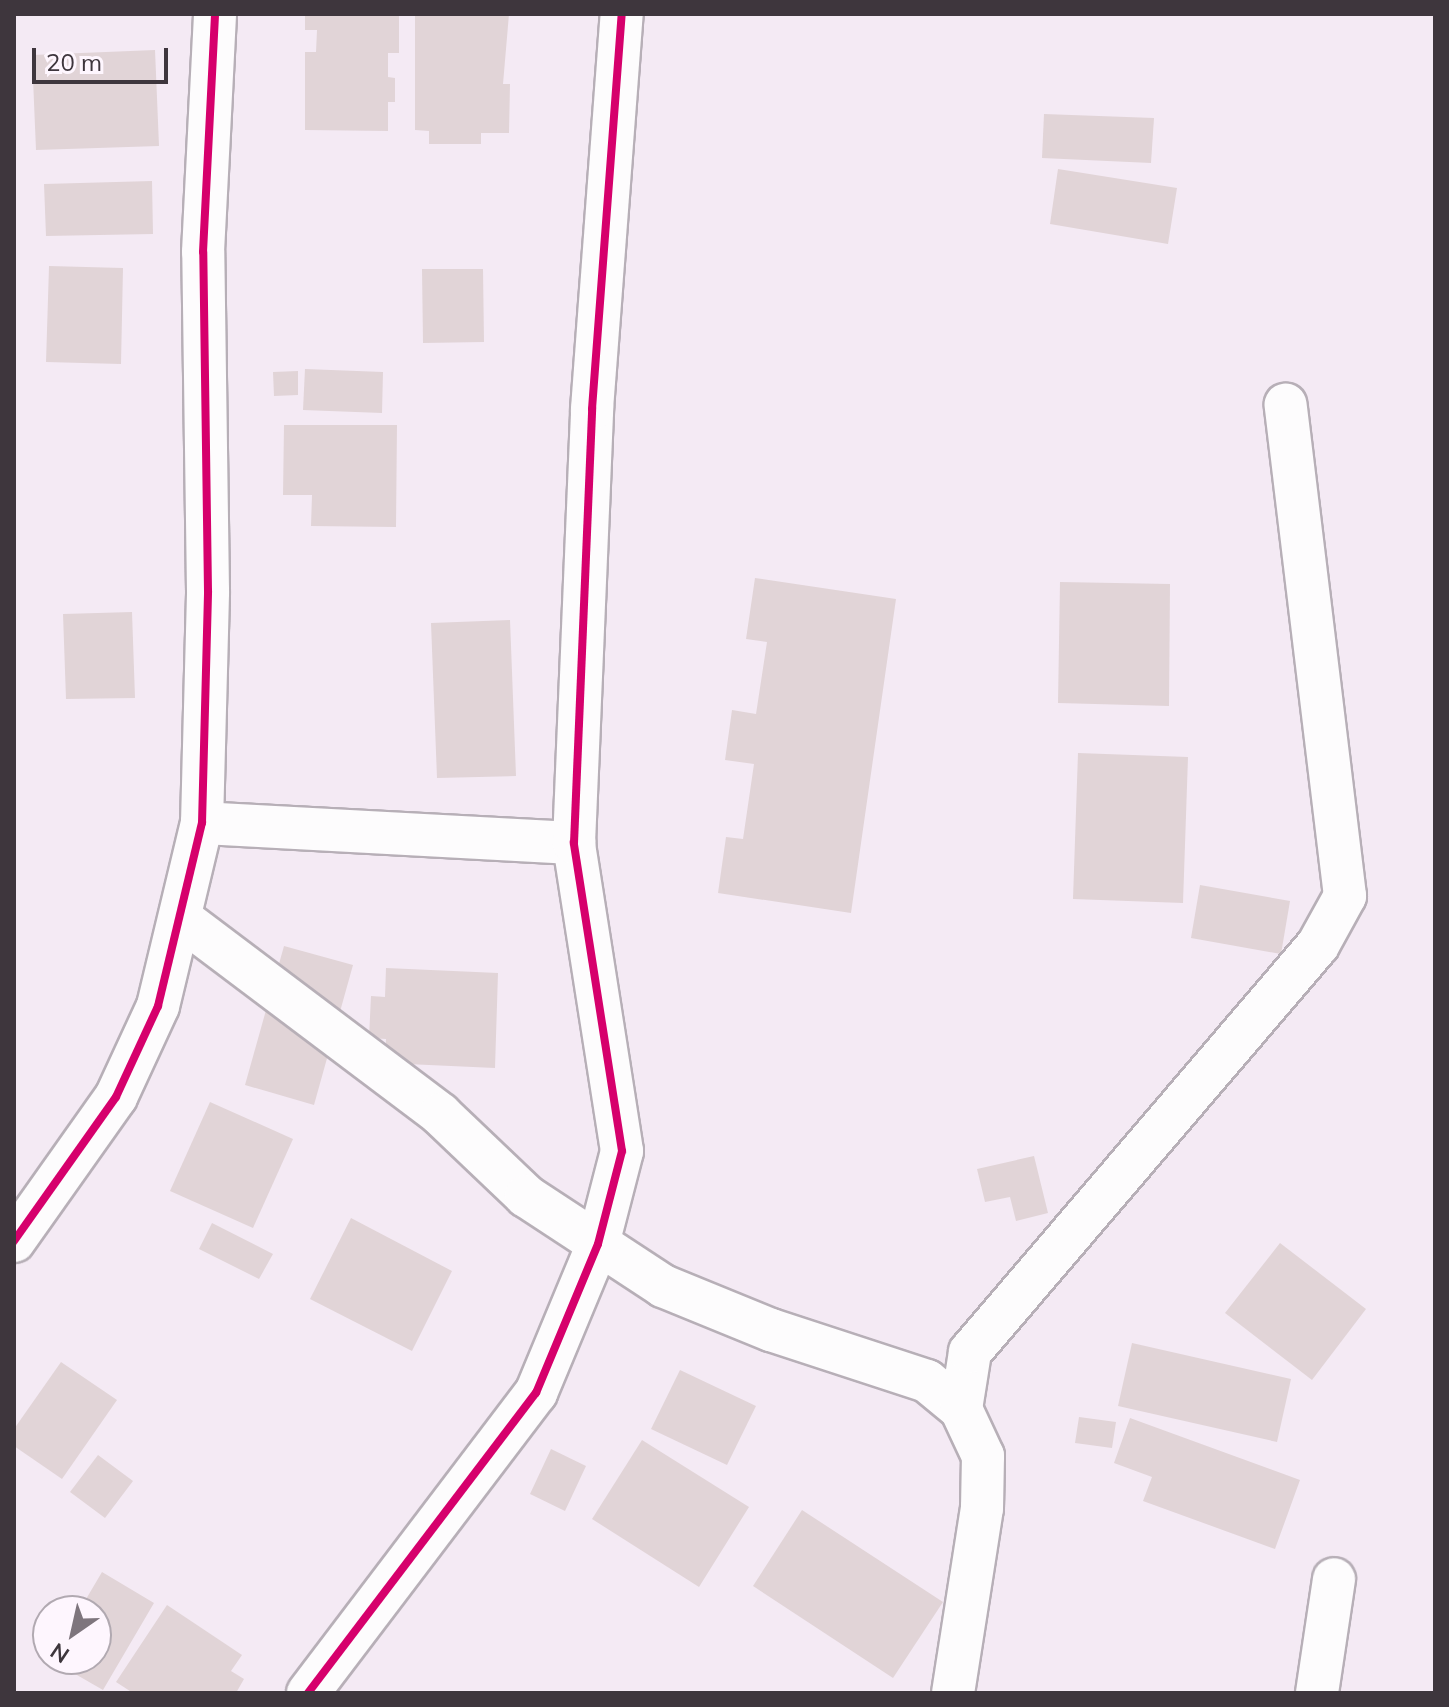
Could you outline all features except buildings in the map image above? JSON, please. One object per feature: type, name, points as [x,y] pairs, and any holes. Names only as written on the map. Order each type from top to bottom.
[{"type":"street","points":[[14,1241],[116,1097],[158,1006],[183,920],[202,823],[208,591],[203,252],[215,14]]},
{"type":"street","points":[[308,1693],[536,1393],[598,1244],[622,1151],[574,843],[592,409],[622,14]]},
{"type":"street","points":[[961,1409],[970,1352],[1318,945],[1345,896],[1286,405]]},
{"type":"street","points":[[202,823],[574,843]]},
{"type":"street","points":[[183,920],[440,1114],[526,1196],[663,1286],[703,1303],[927,1381],[961,1409],[983,1456],[982,1508],[953,1693]]},
{"type":"street","points":[[1317,1693],[1334,1579]]},
{"type":"cycle path","points":[[14,1241],[116,1097],[158,1006],[202,823],[208,591],[203,252],[215,14]]},
{"type":"cycle path","points":[[308,1693],[536,1393],[598,1244],[622,1151],[574,843],[592,409],[622,14]]}]
